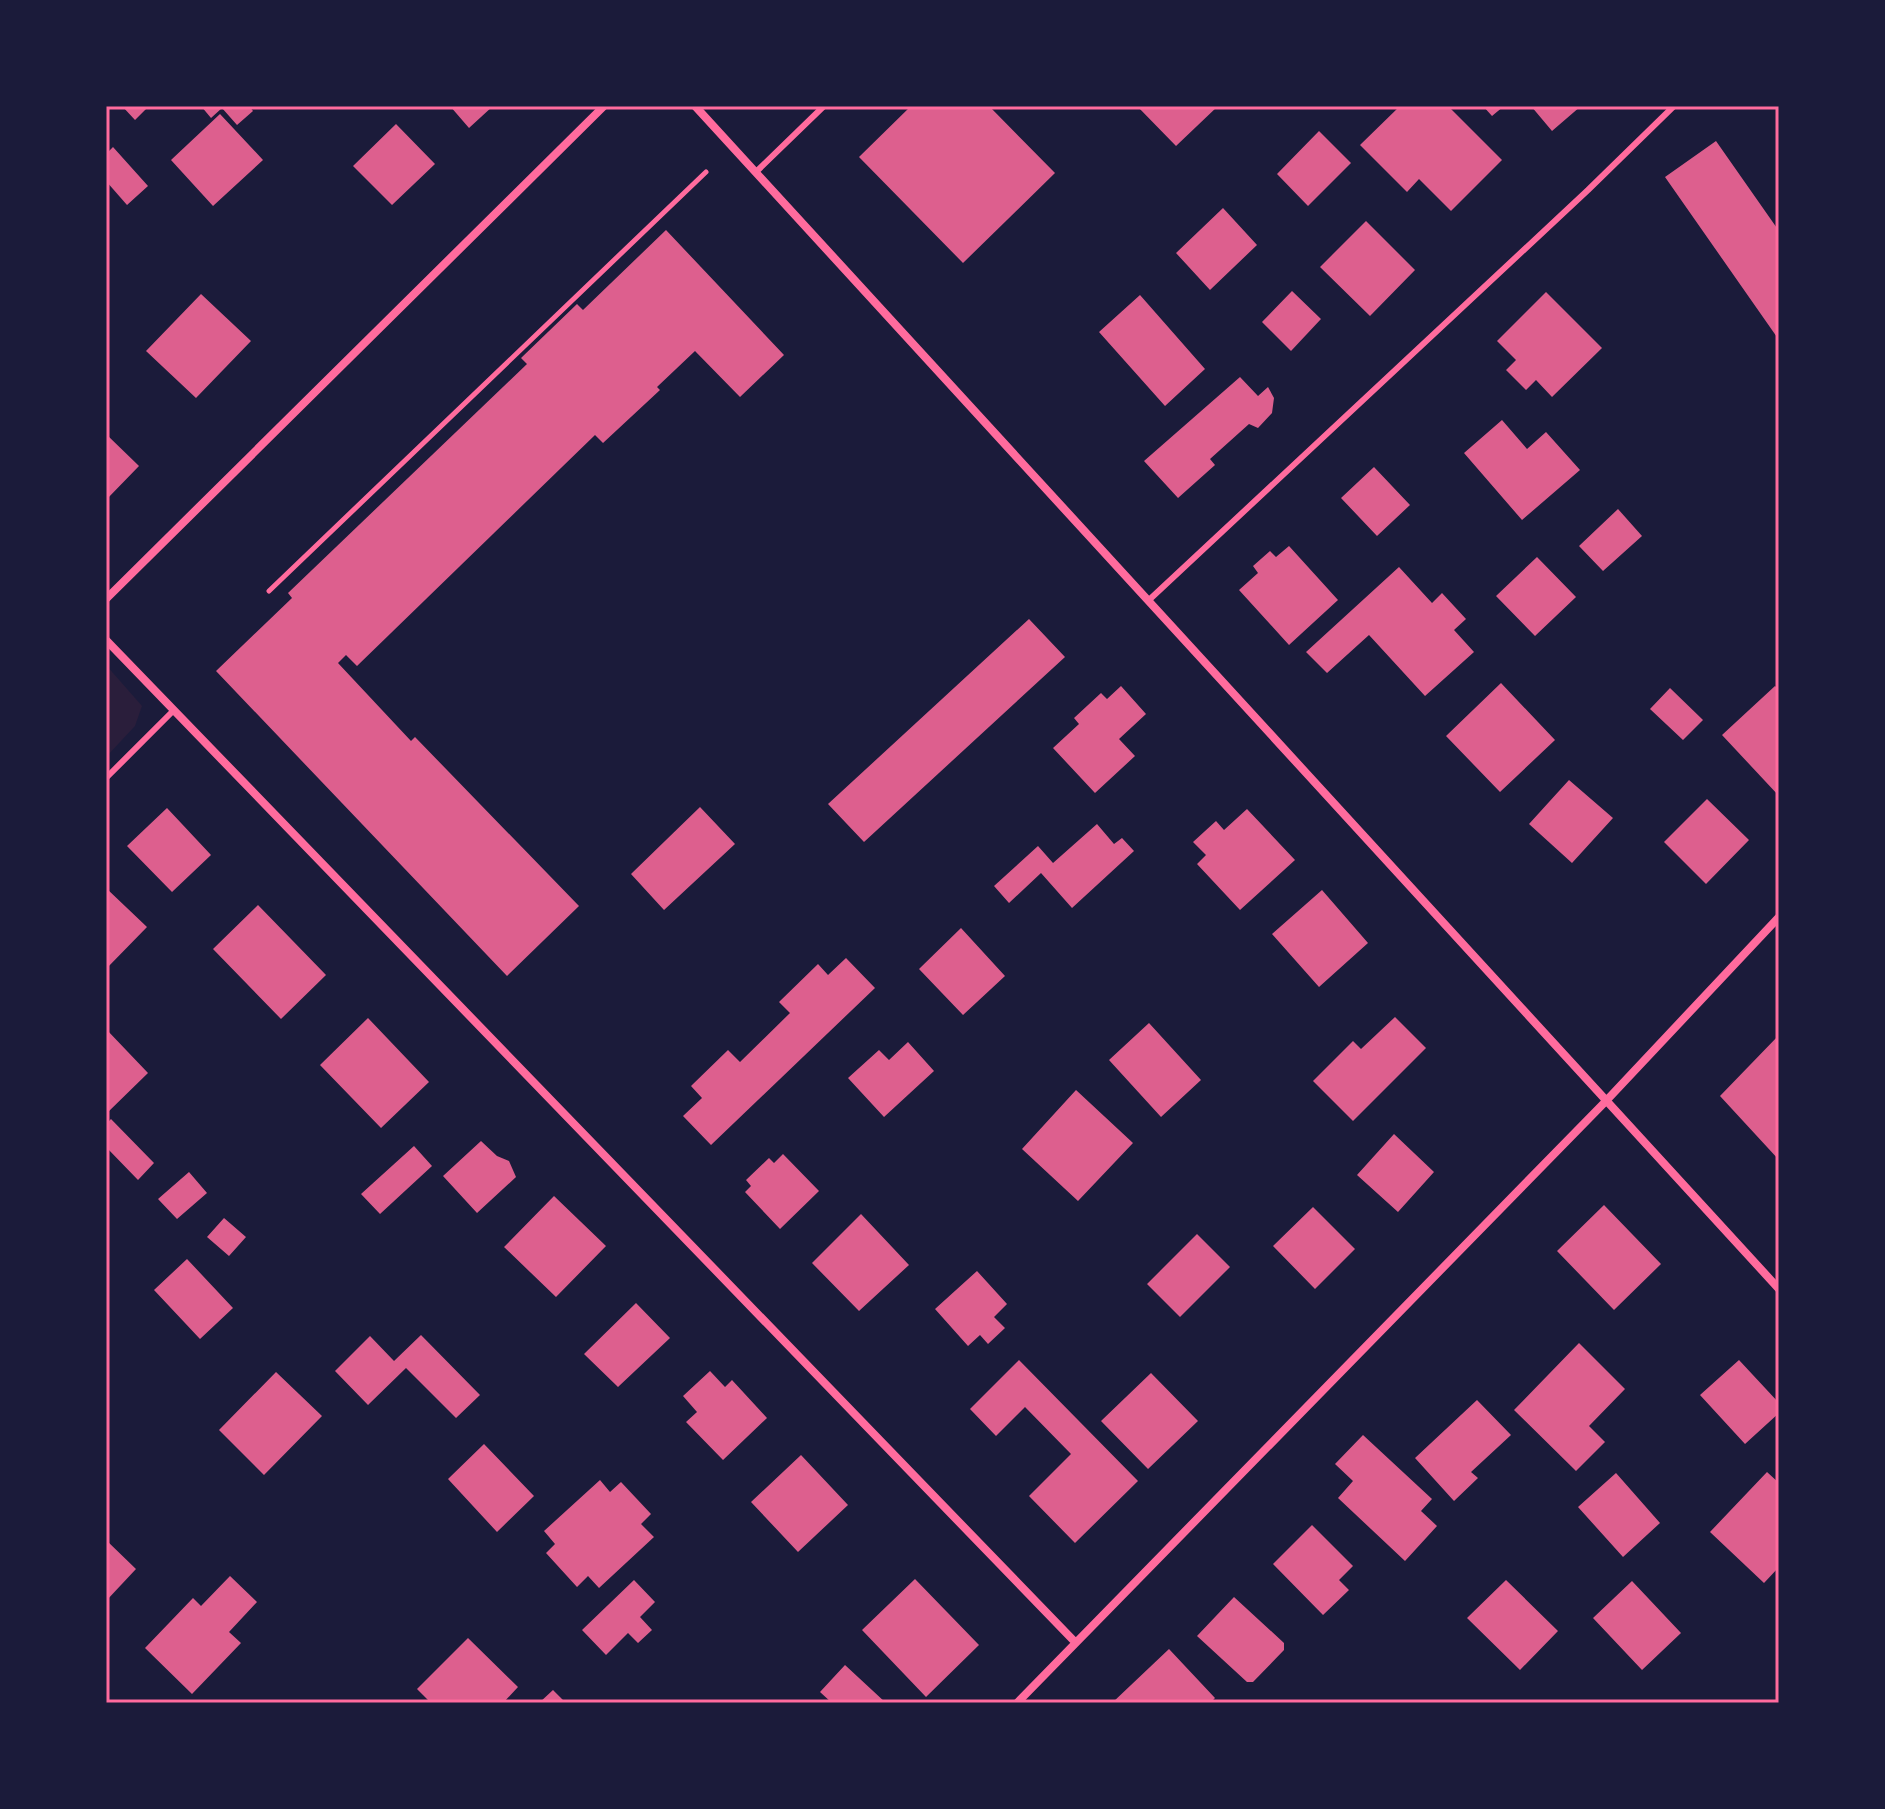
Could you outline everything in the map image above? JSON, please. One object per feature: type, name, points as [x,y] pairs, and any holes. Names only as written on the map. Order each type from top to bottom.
[{"type":"street","points":[[106,599],[604,106]]},
{"type":"street","points":[[695,106],[1779,1289]]},
{"type":"street","points":[[106,640],[1075,1642]]},
{"type":"street","points":[[1017,1703],[1606,1101],[1779,917]]},
{"type":"lane","points":[[757,171],[824,106]]},
{"type":"lane","points":[[1149,600],[1674,106]]},
{"type":"lane","points":[[106,778],[175,709]]},
{"type":"path","points":[[269,591],[706,172]]},
{"type":"shaded area","points":[[106,665],[142,706],[135,726],[106,757]]},
{"type":"building","points":[[122,106],[149,106],[135,120]]},
{"type":"building","points":[[201,106],[249,106],[253,111],[237,125],[222,108],[211,118]]},
{"type":"building","points":[[450,106],[493,106],[469,128]]},
{"type":"building","points":[[911,106],[989,106],[1055,173],[963,263],[859,157]]},
{"type":"building","points":[[1137,106],[1218,106],[1176,146]]},
{"type":"building","points":[[1400,106],[1448,106],[1502,160],[1451,211],[1419,179],[1407,192],[1360,145]]},
{"type":"building","points":[[1483,106],[1504,106],[1492,116]]},
{"type":"building","points":[[1531,106],[1581,106],[1552,131]]},
{"type":"building","points":[[220,114],[263,160],[213,206],[171,160]]},
{"type":"building","points":[[396,124],[435,164],[392,205],[353,166]]},
{"type":"building","points":[[1319,131],[1351,163],[1308,206],[1277,174]]},
{"type":"building","points":[[1716,141],[1779,231],[1779,340],[1665,177]]},
{"type":"building","points":[[113,147],[148,186],[127,205],[106,181],[106,154]]},
{"type":"building","points":[[1223,208],[1257,245],[1210,290],[1176,253]]},
{"type":"building","points":[[1366,221],[1415,270],[1370,316],[1320,267]]},
{"type":"building","points":[[666,230],[784,355],[740,397],[695,351],[657,387],[660,390],[603,443],[595,435],[357,666],[346,655],[338,663],[411,741],[415,737],[579,906],[507,976],[216,671],[292,598],[288,593],[527,364],[521,358],[577,304],[583,310]]},
{"type":"building","points":[[1292,291],[1321,319],[1291,351],[1262,322]]},
{"type":"building","points":[[1546,292],[1602,348],[1552,397],[1536,380],[1526,390],[1506,370],[1516,360],[1497,341]]},
{"type":"building","points":[[201,294],[251,341],[196,398],[146,351]]},
{"type":"building","points":[[1140,295],[1205,369],[1165,406],[1099,332]]},
{"type":"building","points":[[1240,377],[1258,396],[1268,387],[1274,398],[1272,413],[1258,428],[1249,424],[1210,459],[1215,465],[1178,498],[1144,461]]},
{"type":"building","points":[[1502,420],[1527,449],[1546,432],[1580,470],[1522,520],[1464,453]]},
{"type":"building","points":[[106,434],[139,466],[106,500]]},
{"type":"building","points":[[1374,467],[1410,505],[1377,536],[1341,498]]},
{"type":"building","points":[[1618,509],[1642,536],[1603,571],[1579,546]]},
{"type":"building","points":[[1289,546],[1338,600],[1289,645],[1239,590],[1258,573],[1253,566],[1270,551],[1276,557]]},
{"type":"building","points":[[1537,557],[1576,597],[1535,636],[1496,596]]},
{"type":"building","points":[[1399,567],[1432,603],[1442,593],[1466,619],[1454,630],[1474,652],[1425,696],[1369,635],[1327,673],[1306,652]]},
{"type":"building","points":[[1029,619],[1065,657],[864,842],[828,804]]},
{"type":"building","points":[[1501,683],[1555,740],[1500,792],[1446,736]]},
{"type":"building","points":[[1121,686],[1146,714],[1119,739],[1135,756],[1095,793],[1053,748],[1079,724],[1074,718],[1101,693],[1107,699]]},
{"type":"building","points":[[1775,686],[1779,690],[1779,796],[1722,735]]},
{"type":"building","points":[[1670,688],[1703,720],[1683,740],[1650,709]]},
{"type":"building","points":[[1569,780],[1613,818],[1572,863],[1529,824]]},
{"type":"building","points":[[1707,799],[1749,840],[1706,884],[1664,842]]},
{"type":"building","points":[[700,807],[735,844],[664,910],[631,874]]},
{"type":"building","points":[[167,808],[211,855],[172,892],[127,846]]},
{"type":"building","points":[[1247,809],[1295,860],[1240,910],[1197,864],[1206,855],[1193,842],[1216,821],[1224,830]]},
{"type":"building","points":[[1097,824],[1114,844],[1122,838],[1134,851],[1072,908],[1041,873],[1009,903],[994,886],[1038,846],[1053,863]]},
{"type":"building","points":[[106,888],[147,927],[106,969]]},
{"type":"building","points":[[1322,890],[1368,943],[1319,987],[1272,934]]},
{"type":"building","points":[[258,905],[326,975],[281,1019],[213,949]]},
{"type":"building","points":[[961,928],[1005,976],[963,1015],[919,969]]},
{"type":"building","points":[[846,958],[875,988],[711,1145],[683,1116],[702,1098],[691,1086],[728,1050],[740,1062],[790,1013],[779,1002],[818,964],[828,975]]},
{"type":"building","points":[[1395,1017],[1426,1048],[1353,1121],[1313,1081],[1353,1041],[1361,1049]]},
{"type":"building","points":[[368,1018],[429,1082],[381,1128],[320,1065]]},
{"type":"building","points":[[1149,1023],[1201,1080],[1161,1117],[1109,1060]]},
{"type":"building","points":[[106,1029],[148,1073],[106,1114]]},
{"type":"building","points":[[1779,1035],[1779,1160],[1720,1096]]},
{"type":"building","points":[[908,1042],[934,1071],[884,1117],[848,1078],[879,1050],[889,1060]]},
{"type":"building","points":[[1076,1090],[1133,1143],[1078,1201],[1022,1149]]},
{"type":"building","points":[[111,1119],[154,1163],[138,1180],[106,1147],[106,1124]]},
{"type":"building","points":[[1394,1134],[1434,1172],[1398,1212],[1357,1175]]},
{"type":"building","points":[[481,1141],[497,1156],[509,1161],[516,1177],[477,1213],[443,1176]]},
{"type":"building","points":[[414,1146],[432,1166],[380,1214],[361,1194]]},
{"type":"building","points":[[783,1154],[819,1191],[780,1229],[745,1192],[751,1186],[746,1180],[769,1158],[774,1163]]},
{"type":"building","points":[[189,1172],[207,1193],[177,1219],[158,1199]]},
{"type":"building","points":[[554,1196],[606,1246],[556,1297],[504,1247]]},
{"type":"building","points":[[1604,1205],[1661,1264],[1614,1310],[1557,1251]]},
{"type":"building","points":[[1313,1207],[1355,1249],[1315,1289],[1273,1246]]},
{"type":"building","points":[[861,1214],[909,1265],[859,1311],[812,1263]]},
{"type":"building","points":[[224,1218],[246,1237],[229,1256],[207,1237]]},
{"type":"building","points":[[1197,1234],[1230,1267],[1180,1317],[1147,1284]]},
{"type":"building","points":[[187,1259],[233,1308],[200,1339],[154,1290]]},
{"type":"building","points":[[977,1271],[1007,1304],[994,1317],[1005,1328],[988,1344],[980,1335],[968,1346],[935,1309]]},
{"type":"building","points":[[636,1303],[670,1338],[618,1387],[584,1354]]},
{"type":"building","points":[[421,1335],[480,1395],[456,1418],[406,1368],[368,1405],[335,1371],[370,1336],[394,1361]]},
{"type":"building","points":[[1579,1343],[1625,1389],[1589,1426],[1605,1442],[1576,1471],[1514,1410]]},
{"type":"building","points":[[1019,1360],[1138,1481],[1075,1543],[1029,1496],[1071,1454],[1025,1407],[996,1436],[970,1409]]},
{"type":"building","points":[[1739,1360],[1779,1403],[1779,1413],[1745,1444],[1700,1395]]},
{"type":"building","points":[[710,1371],[725,1387],[732,1380],[767,1418],[723,1460],[686,1422],[697,1412],[683,1396]]},
{"type":"building","points":[[276,1372],[322,1416],[264,1475],[219,1430]]},
{"type":"building","points":[[1151,1373],[1198,1421],[1148,1469],[1101,1421]]},
{"type":"building","points":[[1477,1400],[1511,1435],[1471,1472],[1478,1478],[1454,1501],[1415,1458]]},
{"type":"building","points":[[1363,1435],[1432,1499],[1421,1511],[1437,1526],[1405,1561],[1338,1498],[1353,1481],[1335,1464]]},
{"type":"building","points":[[484,1444],[534,1496],[497,1532],[448,1479]]},
{"type":"building","points":[[801,1455],[848,1505],[798,1552],[751,1502]]},
{"type":"building","points":[[1767,1472],[1779,1483],[1779,1567],[1764,1583],[1710,1532]]},
{"type":"building","points":[[1616,1473],[1660,1523],[1623,1557],[1578,1507]]},
{"type":"building","points":[[600,1480],[610,1492],[621,1482],[651,1514],[641,1524],[654,1537],[599,1588],[588,1576],[577,1587],[546,1553],[555,1544],[544,1531]]},
{"type":"building","points":[[1312,1525],[1353,1566],[1339,1580],[1349,1590],[1323,1615],[1273,1564]]},
{"type":"building","points":[[106,1540],[136,1569],[106,1601]]},
{"type":"building","points":[[230,1576],[257,1602],[229,1632],[241,1643],[192,1694],[145,1648],[193,1598],[201,1606]]},
{"type":"building","points":[[915,1579],[979,1645],[926,1697],[862,1630]]},
{"type":"building","points":[[634,1580],[655,1602],[640,1617],[652,1630],[638,1643],[628,1633],[606,1655],[582,1630]]},
{"type":"building","points":[[1506,1580],[1558,1631],[1520,1670],[1467,1618]]},
{"type":"building","points":[[1632,1581],[1681,1633],[1642,1670],[1593,1618]]},
{"type":"building","points":[[1234,1597],[1284,1643],[1284,1650],[1253,1682],[1247,1682],[1197,1636]]},
{"type":"building","points":[[468,1638],[518,1687],[503,1703],[431,1703],[417,1689]]},
{"type":"building","points":[[1169,1649],[1215,1698],[1210,1703],[1112,1703]]},
{"type":"building","points":[[845,1665],[886,1703],[832,1703],[820,1692]]},
{"type":"building","points":[[553,1690],[566,1703],[539,1703]]}]
